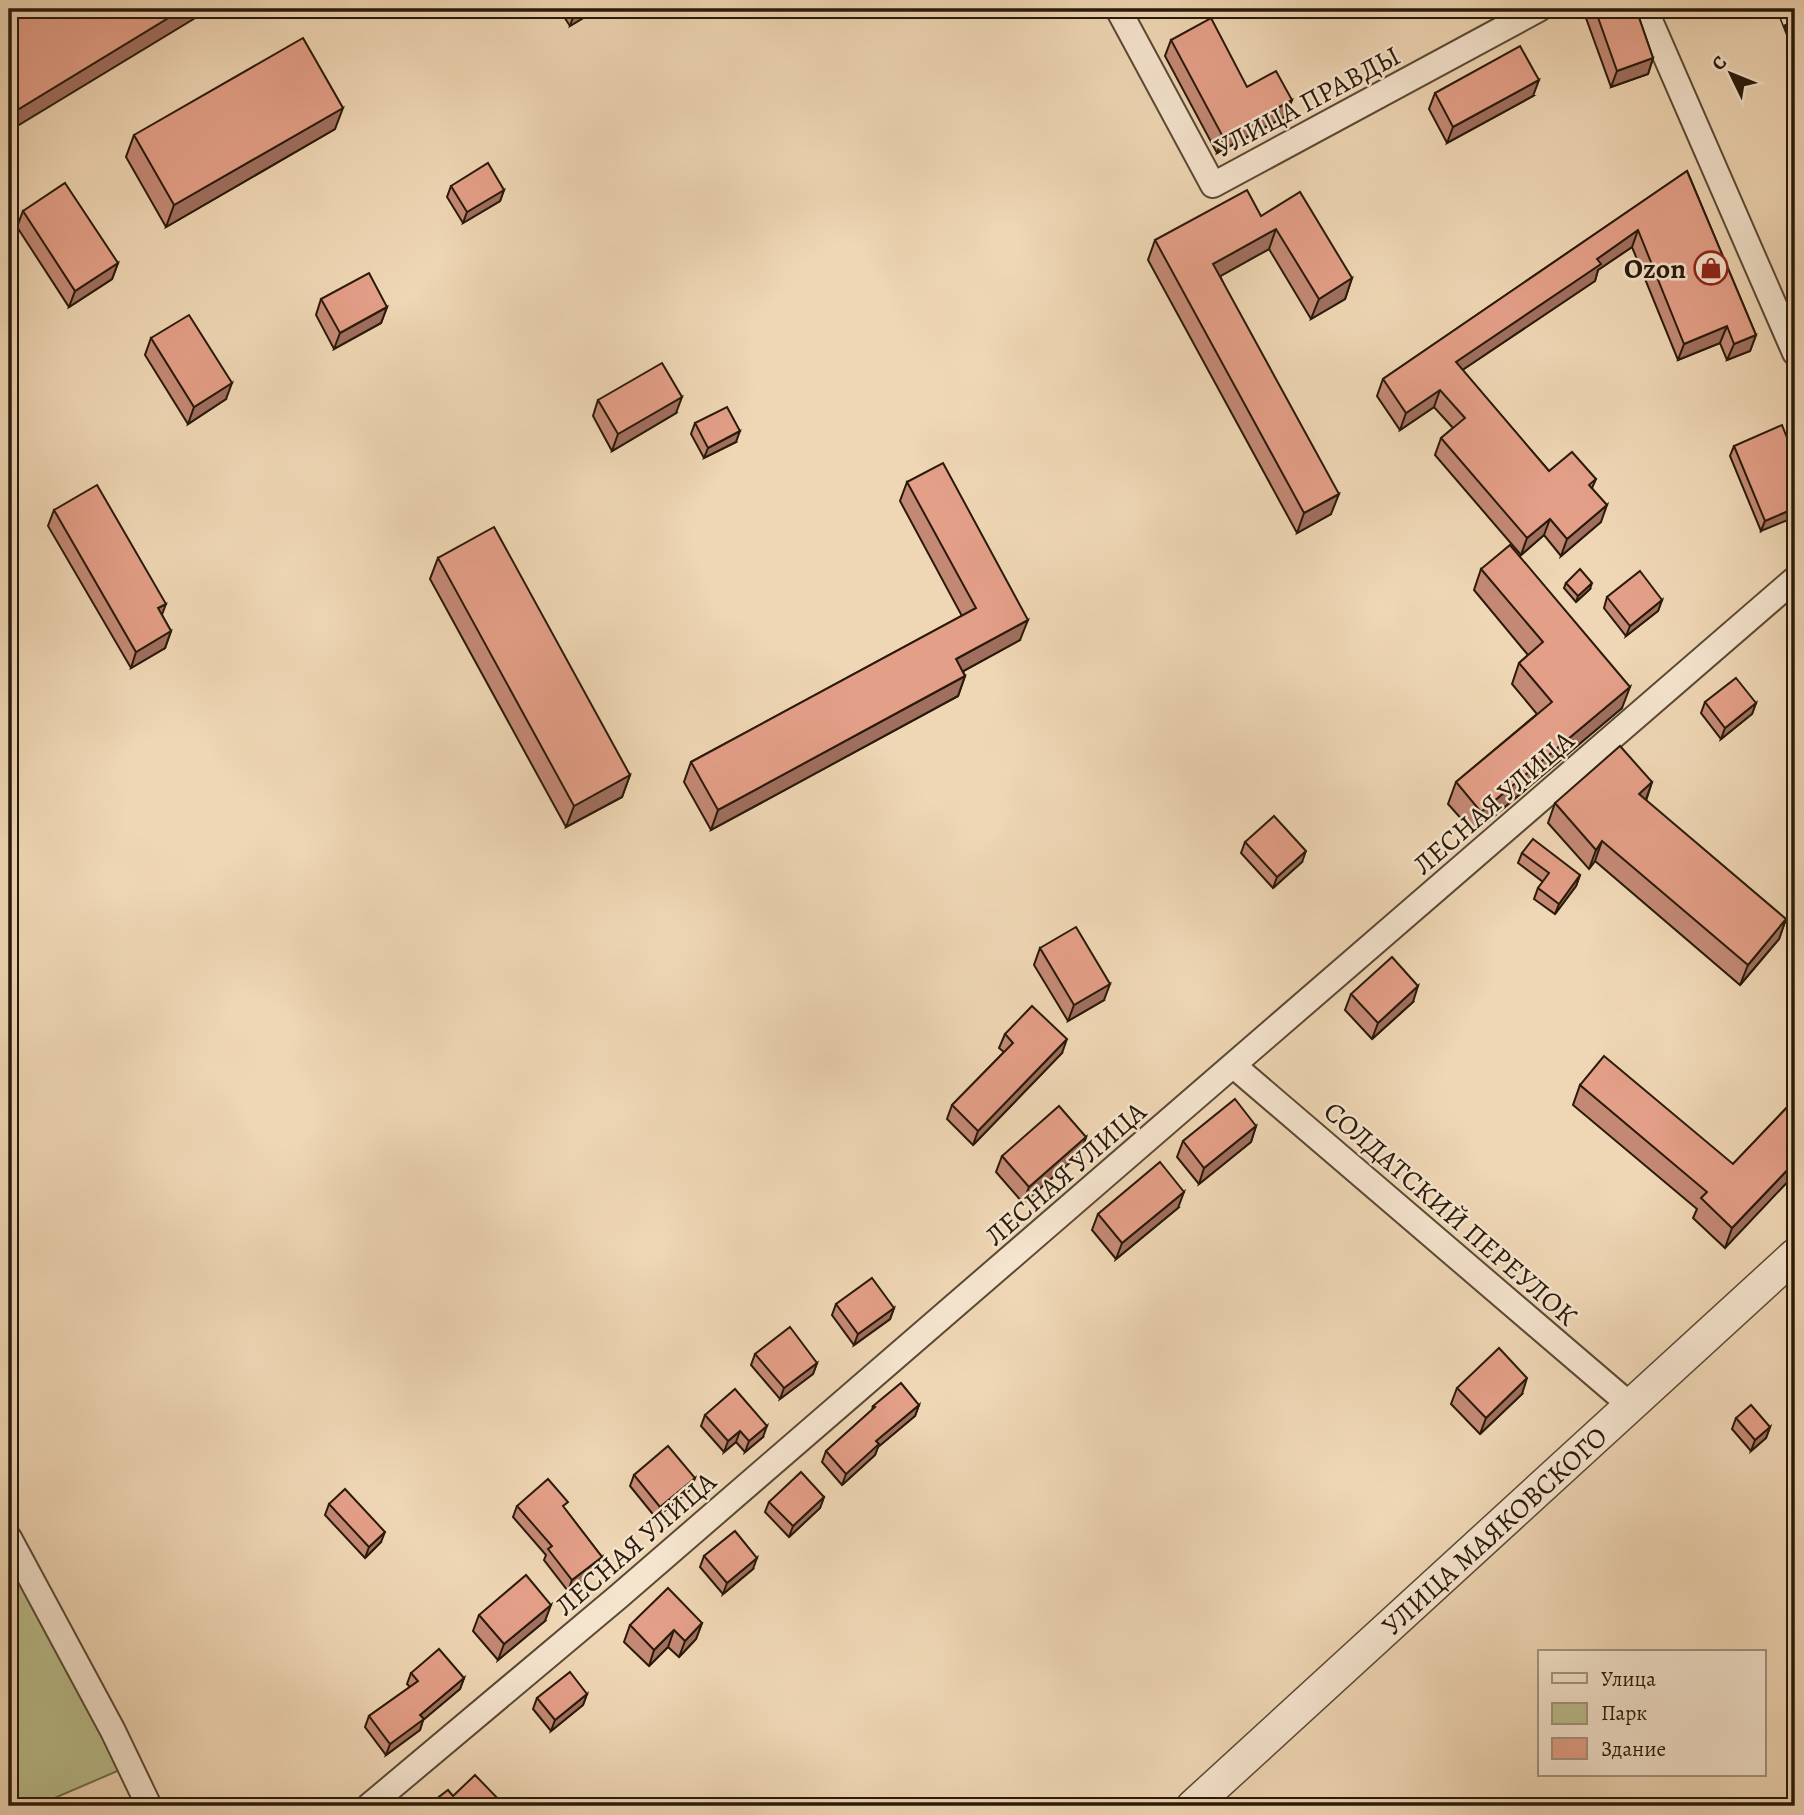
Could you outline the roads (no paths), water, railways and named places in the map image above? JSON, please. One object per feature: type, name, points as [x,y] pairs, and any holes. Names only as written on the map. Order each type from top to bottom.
[{"type":"street","name":"УЛИЦА ПРАВДЫ","points":[[1118,9],[1213,185],[1539,9]]},
{"type":"street","points":[[1645,9],[1795,354]]},
{"type":"street","name":"ЛЕСНАЯ УЛИЦА","points":[[369,1806],[629,1588],[1795,579]]},
{"type":"street","name":"СОЛДАТСКИЙ ПЕРЕУЛОК","points":[[1234,1066],[1630,1405]]},
{"type":"street","name":"УЛИЦА МАЯКОВСКОГО","points":[[1193,1806],[1795,1255]]},
{"type":"street","points":[[9,1538],[113,1731],[149,1806]]},
{"type":"railway","points":[[1780,9],[1795,47]]},
{"type":"place","name":"Ozon","points":[[1711,268]]}]
